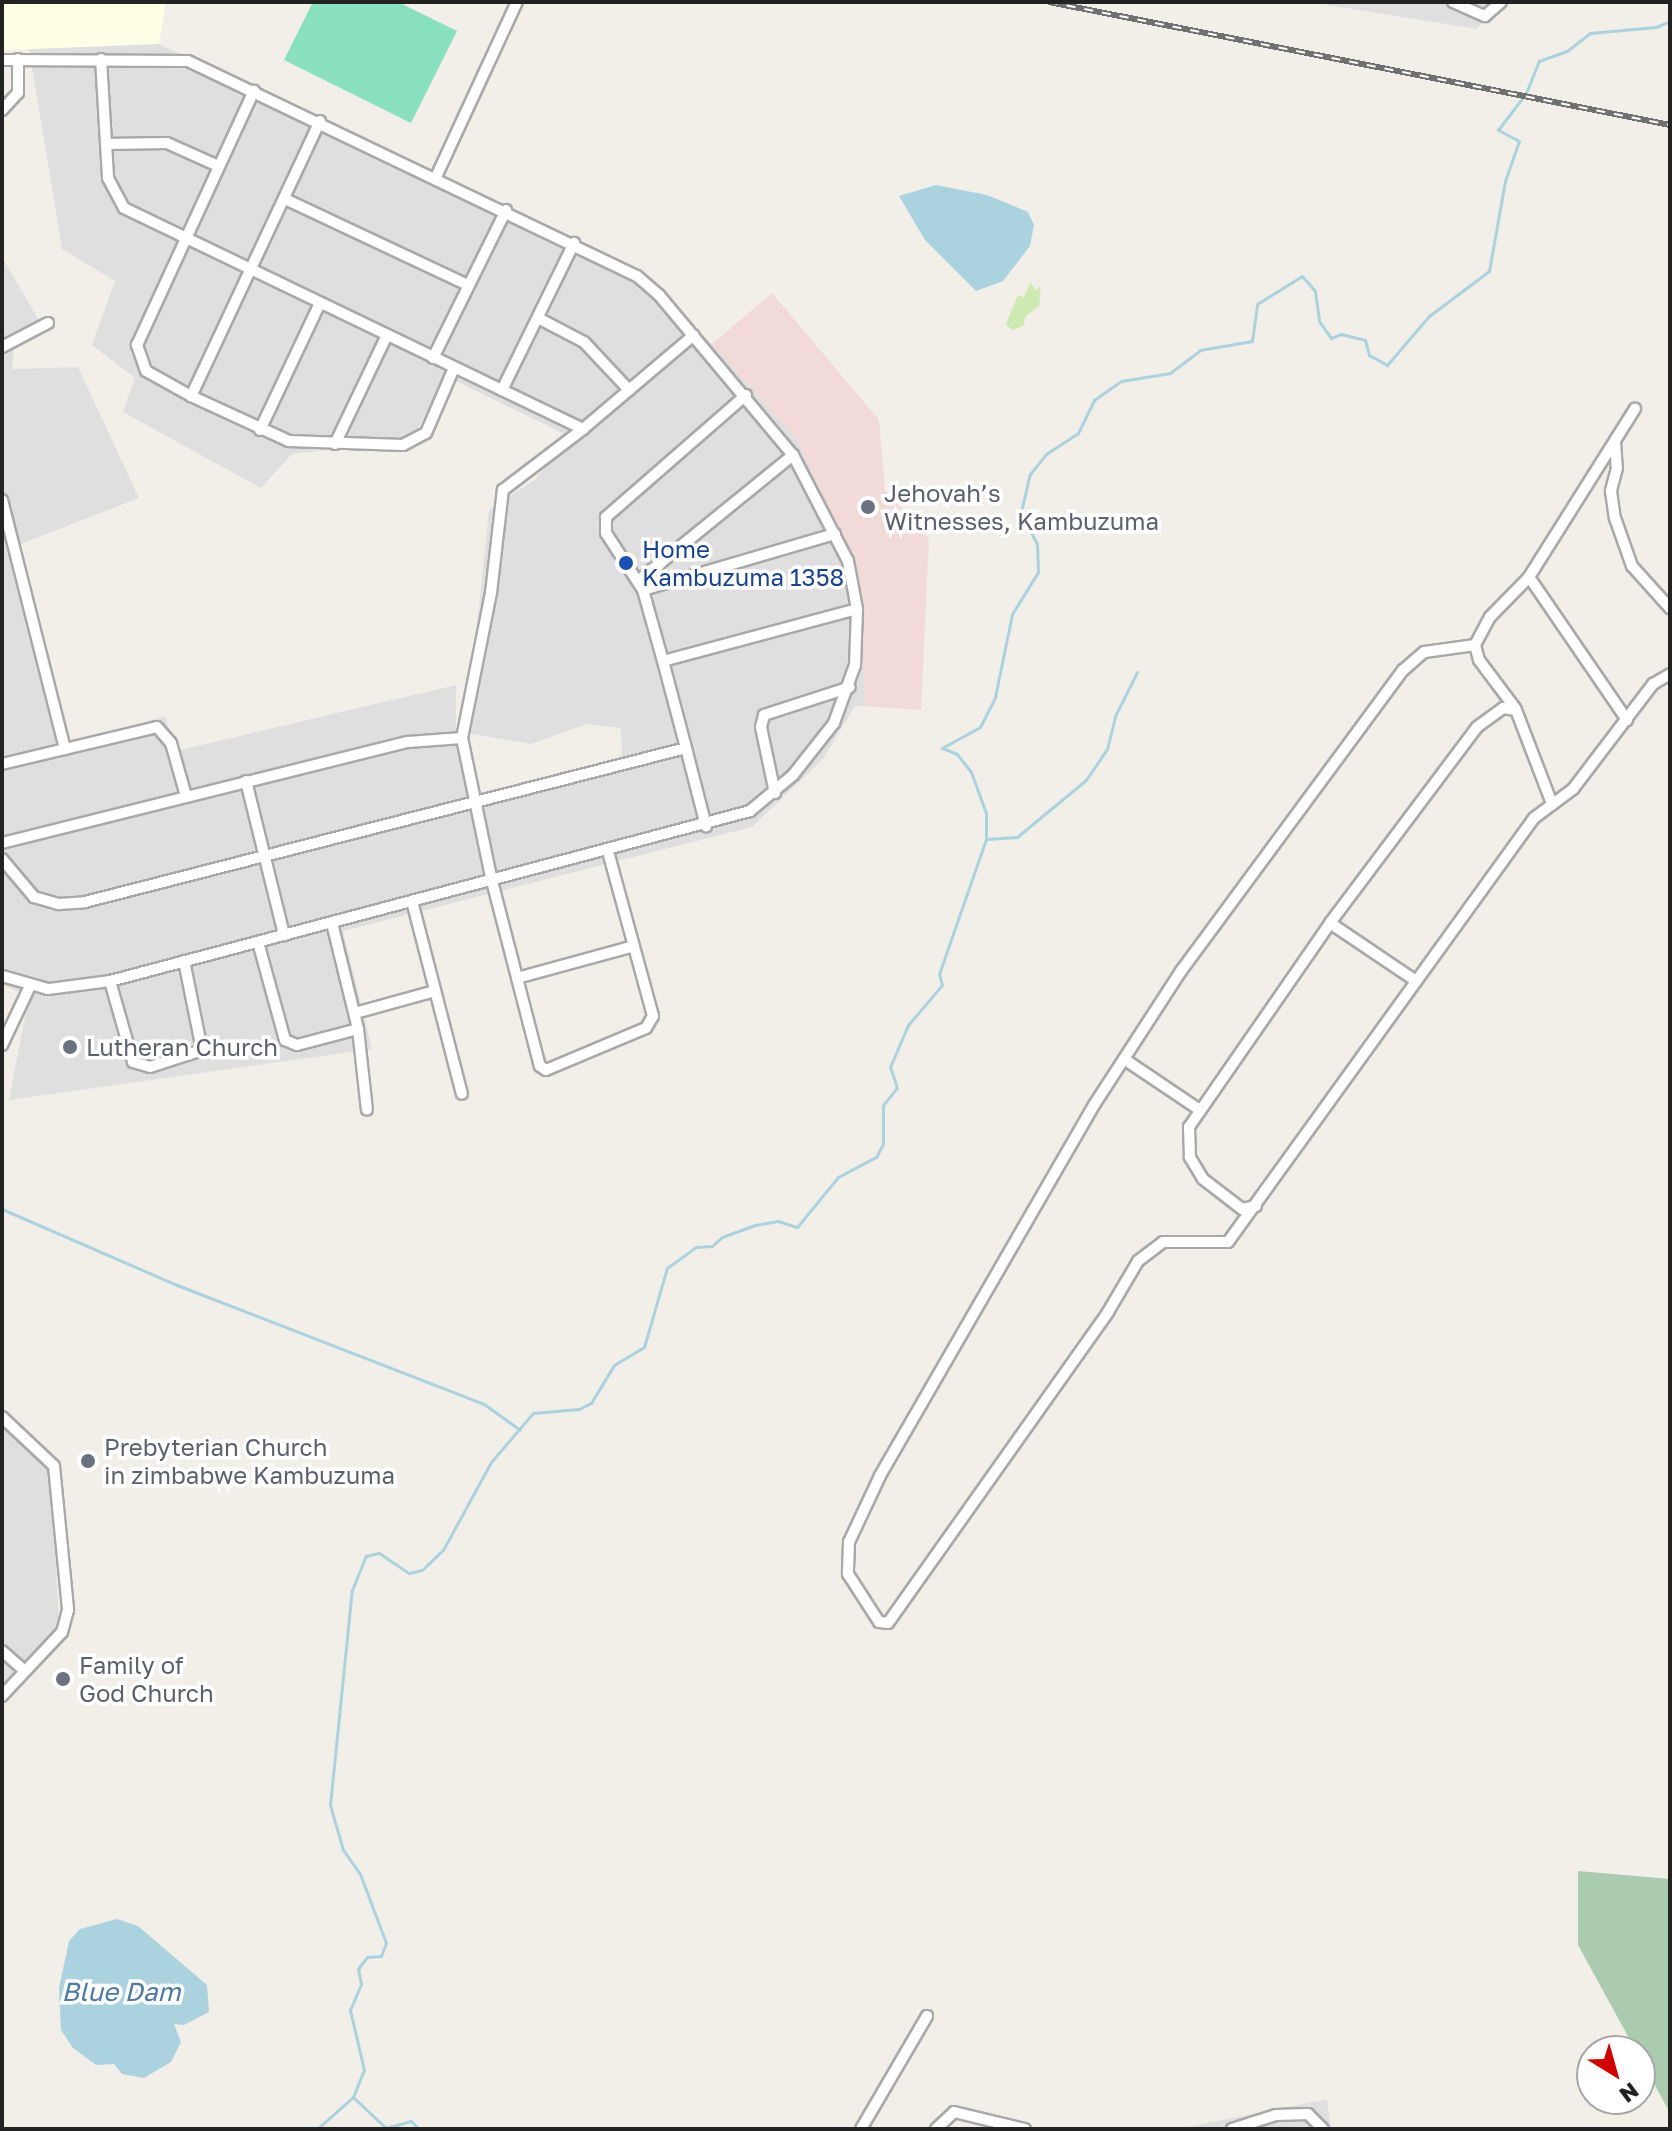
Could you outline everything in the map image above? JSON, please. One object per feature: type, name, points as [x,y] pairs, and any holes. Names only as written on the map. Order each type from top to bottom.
[{"type":"street","points":[[436,177],[517,2]]},
{"type":"street","points":[[1453,2],[1485,16],[1501,2]]},
{"type":"street","points":[[2,60],[175,58],[320,121],[574,243],[648,284],[746,395],[793,455],[852,571],[857,609],[850,687],[824,738],[775,793],[750,811],[706,826],[110,981],[63,989],[30,986],[2,976]]},
{"type":"street","points":[[2,110],[18,93],[18,59]]},
{"type":"street","points":[[101,59],[108,178],[117,201],[183,238],[583,429]]},
{"type":"street","points":[[254,91],[216,165],[139,335],[137,354],[154,378],[260,430],[299,443],[403,445],[420,439],[454,368]]},
{"type":"street","points":[[191,396],[320,121]]},
{"type":"street","points":[[106,144],[167,143],[216,165]]},
{"type":"street","points":[[285,199],[468,285]]},
{"type":"street","points":[[433,358],[506,210]]},
{"type":"street","points":[[502,390],[574,243]]},
{"type":"street","points":[[260,430],[320,303]]},
{"type":"street","points":[[538,318],[584,342],[629,390]]},
{"type":"street","points":[[2,347],[48,323]]},
{"type":"street","points":[[335,444],[387,335]]},
{"type":"street","points":[[608,852],[653,1016],[646,1028],[546,1070],[540,1066],[492,881],[462,738],[487,619],[503,490],[583,429],[694,335]]},
{"type":"street","points":[[706,826],[640,586],[606,533],[606,517],[746,395]]},
{"type":"street","points":[[1552,804],[1516,710],[1479,660],[1475,645],[1490,617],[1529,577],[1635,409]]},
{"type":"street","points":[[1615,442],[1617,468],[1611,491],[1615,518],[1632,566],[1670,608]]},
{"type":"street","points":[[640,586],[793,455]]},
{"type":"street","points":[[2,500],[65,749]]},
{"type":"street","points":[[640,586],[835,534]]},
{"type":"street","points":[[1529,577],[1627,720]]},
{"type":"street","points":[[663,661],[857,609]]},
{"type":"street","points":[[1475,645],[1424,652],[1403,670],[1181,971],[1124,1059],[880,1476],[849,1542],[848,1574],[879,1622],[888,1623],[1108,1312],[1138,1261],[1163,1242],[1228,1242],[1534,818],[1593,767],[1653,684],[1670,674]]},
{"type":"street","points":[[775,793],[761,727],[764,715],[850,687]]},
{"type":"street","points":[[1256,1206],[1242,1209],[1223,1196],[1190,1157],[1189,1127],[1330,923],[1477,727],[1503,708],[1516,710]]},
{"type":"street","points":[[2,764],[157,727],[171,743],[186,796]]},
{"type":"street","points":[[2,843],[408,742],[462,738]]},
{"type":"street","points":[[2,859],[34,897],[72,904],[686,748]]},
{"type":"street","points":[[246,781],[284,935]]},
{"type":"street","points":[[412,901],[462,1094]]},
{"type":"street","points":[[332,923],[358,1029],[367,1110]]},
{"type":"street","points":[[1330,923],[1416,981]]},
{"type":"street","points":[[258,942],[285,1040],[297,1045],[358,1029]]},
{"type":"street","points":[[517,978],[634,946]]},
{"type":"street","points":[[110,981],[133,1062],[150,1067],[202,1050],[184,961]]},
{"type":"street","points":[[2,1045],[30,986]]},
{"type":"street","points":[[355,1013],[435,991]]},
{"type":"street","points":[[1124,1059],[1200,1110]]},
{"type":"street","points":[[2,1417],[51,1460],[61,1517],[67,1622],[2,1696]]},
{"type":"street","points":[[2,1651],[25,1671]]},
{"type":"street","points":[[861,2129],[927,2016]]},
{"type":"street","points":[[936,2129],[954,2112],[1025,2129]]},
{"type":"street","points":[[1232,2129],[1276,2115],[1308,2114],[1323,2129]]},
{"type":"shaded area","points":[[2,2],[166,2],[159,44],[2,50]]},
{"type":"shaded area","points":[[1309,2],[1497,2],[1477,29]]},
{"type":"shaded area","points":[[159,44],[631,268],[712,344],[796,438],[862,578],[865,706],[855,706],[823,759],[752,827],[343,931],[372,1049],[9,1100],[29,996],[2,985],[2,257],[42,326],[14,347],[12,369],[78,367],[139,498],[13,547],[68,745],[165,716],[176,751],[456,685],[456,742],[473,804],[622,764],[621,728],[587,724],[531,744],[466,733],[489,510],[536,479],[567,435],[445,376],[412,440],[292,454],[261,488],[123,412],[135,378],[92,345],[115,281],[62,249],[29,49]]},
{"type":"shaded area","points":[[772,293],[879,420],[885,490],[929,539],[921,710],[865,706],[860,575],[796,438],[712,344]]},
{"type":"shaded area","points":[[2,1423],[50,1458],[60,1638],[2,1700]]},
{"type":"shaded area","points":[[1578,1871],[1670,1879],[1670,2113],[1656,2087],[1656,2035],[1627,2035],[1578,1945]]},
{"type":"shaded area","points":[[1327,2099],[1331,2129],[1178,2129]]},
{"type":"green space","points":[[313,2],[398,2],[457,31],[411,123],[284,60]]},
{"type":"green space","points":[[1030,283],[1036,290],[1041,286],[1039,306],[1026,316],[1023,326],[1012,330],[1006,324],[1018,295],[1024,297]]},
{"type":"water","points":[[936,185],[987,195],[1028,212],[1034,225],[1030,246],[1003,281],[976,291],[925,240],[899,196]]},
{"type":"water","name":"Blue Dam","points":[[117,1919],[138,1926],[207,1985],[209,2012],[184,2025],[174,2024],[181,2042],[171,2062],[144,2078],[122,2074],[114,2064],[96,2065],[73,2048],[61,2030],[59,1988],[69,1941],[80,1929]]},
{"type":"waterway","points":[[317,2129],[353,2097],[364,2070],[350,2010],[361,1984],[358,1969],[367,1957],[381,1956],[386,1943],[360,1874],[343,1850],[330,1805],[352,1590],[366,1556],[379,1553],[409,1573],[422,1570],[443,1550],[491,1462],[533,1413],[579,1409],[591,1403],[614,1365],[644,1347],[667,1268],[696,1247],[712,1246],[722,1237],[755,1225],[778,1221],[797,1227],[838,1177],[876,1157],[883,1144],[883,1105],[897,1088],[890,1067],[908,1025],[942,985],[939,974],[986,839],[986,813],[971,772],[957,754],[942,748],[980,727],[995,697],[1012,614],[1038,572],[1037,544],[1021,512],[1030,474],[1046,454],[1078,433],[1094,400],[1121,381],[1170,373],[1200,350],[1252,341],[1257,304],[1302,276],[1315,291],[1319,321],[1331,338],[1341,334],[1365,340],[1369,355],[1387,365],[1429,316],[1489,271],[1505,181],[1519,141],[1498,130],[1526,93],[1539,61],[1567,51],[1590,33],[1656,27],[1670,21]]},
{"type":"waterway","points":[[987,839],[1017,837],[1086,780],[1107,749],[1115,716],[1137,672]]},
{"type":"waterway","points":[[2,1209],[177,1285],[484,1404],[520,1430]]},
{"type":"waterway","points":[[354,2098],[386,2128],[411,2121],[419,2129]]},
{"type":"railway","points":[[1049,2],[1670,125]]},
{"type":"place","name":"Jehovah’s Witnesses, Kambuzuma","points":[[868,507]]},
{"type":"place","name":"Home Kambuzuma 1358","points":[[626,563]]},
{"type":"place","name":"Lutheran Church","points":[[70,1047]]},
{"type":"place","name":"Prebyterian Church in zimbabwe Kambuzuma","points":[[88,1461]]},
{"type":"place","name":"Family of God Church","points":[[63,1679]]}]
